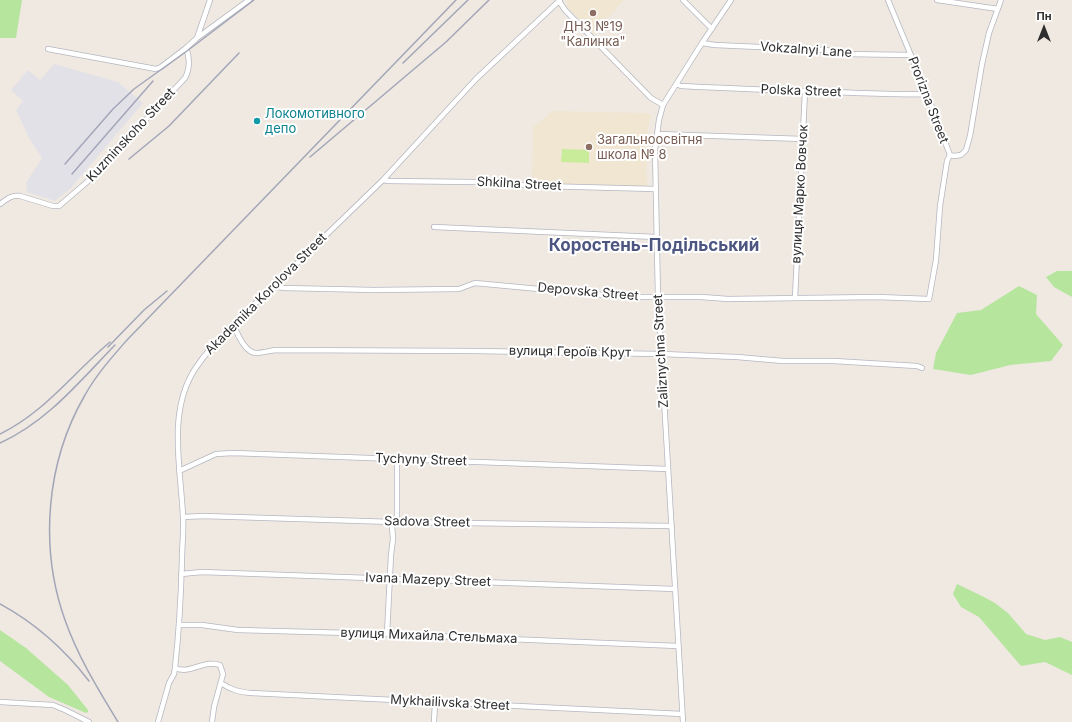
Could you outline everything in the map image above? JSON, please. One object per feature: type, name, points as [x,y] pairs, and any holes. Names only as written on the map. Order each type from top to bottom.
[{"type":"street","points":[[197,38],[210,0]]},
{"type":"street","points":[[48,50],[151,68],[161,67],[197,38],[249,0]]},
{"type":"street","points":[[559,0],[565,10],[651,98],[663,105]]},
{"type":"street","name":"Akademika Korolova Street","points":[[158,722],[175,668],[179,625],[183,517],[179,472],[179,422],[181,403],[194,369],[232,325],[383,180],[476,78],[559,0]]},
{"type":"street","points":[[683,0],[712,29]]},
{"type":"street","name":"Zaliznychna Street","points":[[683,722],[658,297],[655,150],[659,120],[663,105],[731,0]]},
{"type":"street","name":"Prorizna Street","points":[[888,0],[927,94],[950,155],[947,161],[940,206],[936,260],[929,299]]},
{"type":"street","points":[[937,0],[998,9]]},
{"type":"street","points":[[950,155],[961,155],[966,150],[970,136],[982,64],[989,33],[1001,0]]},
{"type":"street","name":"Vokzalnyi Lane","points":[[702,43],[715,45],[826,50],[844,54],[911,55]]},
{"type":"street","name":"Kuzminskoho Street","points":[[0,204],[14,195],[54,206],[63,204],[87,182],[185,78],[188,74],[189,62],[186,48]]},
{"type":"street","name":"Polska Street","points":[[676,84],[681,86],[756,90],[894,95],[927,94]]},
{"type":"street","name":"вулиця Марко Вовчок","points":[[795,298],[805,91]]},
{"type":"street","points":[[657,134],[802,139]]},
{"type":"street","name":"Shkilna Street","points":[[383,180],[656,189]]},
{"type":"street","points":[[434,227],[656,237]]},
{"type":"street","name":"Depovska Street","points":[[273,286],[314,289],[459,289],[474,283],[624,297],[702,297],[728,299],[929,299]]},
{"type":"street","name":"вулиця Героїв Крут","points":[[232,325],[250,352],[257,353],[275,350],[299,350],[662,354],[737,357],[783,361],[834,361],[917,366],[922,368]]},
{"type":"street","name":"Tychyny Street","points":[[179,472],[216,454],[233,453],[668,469]]},
{"type":"street","points":[[387,634],[393,539],[392,526],[397,516],[397,459]]},
{"type":"street","name":"Sadova Street","points":[[183,517],[203,516],[393,522],[672,526]]},
{"type":"street","name":"Ivana Mazepy Street","points":[[181,574],[202,572],[675,589]]},
{"type":"street","name":"вулиця Михайла Стельмаха","points":[[179,625],[202,625],[238,630],[387,634],[678,646]]},
{"type":"street","points":[[175,668],[182,670],[208,663],[220,664],[223,674],[214,707],[212,722]]},
{"type":"street","name":"Mykhailivska Street","points":[[221,683],[229,689],[251,693],[682,714]]},
{"type":"street","points":[[0,702],[58,706],[89,722]]},
{"type":"street","points":[[434,722],[435,702]]},
{"type":"shaded area","name":"ДНЗ №19 \"Калинка\"","points":[[567,0],[624,0],[594,34],[567,7]]},
{"type":"shaded area","points":[[54,64],[118,82],[143,103],[70,189],[55,201],[27,192],[26,183],[42,158],[30,140],[16,110],[23,101],[11,90],[28,70],[40,80]]},
{"type":"shaded area","name":"Загальноосвітня школа № 8","points":[[553,111],[646,113],[651,115],[646,139],[647,186],[577,186],[532,184],[533,127]]},
{"type":"green space","points":[[0,0],[22,0],[16,38],[0,38]]},
{"type":"green space","points":[[562,149],[589,150],[589,163],[561,162]]},
{"type":"green space","points":[[1057,271],[1072,271],[1072,297],[1054,287],[1046,277]]},
{"type":"green space","points":[[1019,286],[1037,295],[1036,314],[1063,345],[1051,361],[1010,365],[971,375],[933,369],[936,353],[957,313],[981,310]]},
{"type":"green space","points":[[957,584],[995,603],[1008,613],[1026,634],[1045,640],[1060,637],[1072,642],[1072,675],[1045,662],[1021,666],[979,617],[961,607],[953,594]]},
{"type":"green space","points":[[0,630],[26,648],[68,685],[88,712],[86,713],[49,697],[0,661]]},
{"type":"railway","points":[[65,164],[113,109],[134,89],[254,0]]},
{"type":"railway","points":[[118,722],[89,672],[70,634],[57,592],[52,563],[50,534],[51,505],[55,476],[62,448],[72,421],[94,380],[127,340],[456,0]]},
{"type":"railway","points":[[403,63],[468,0]]},
{"type":"railway","points":[[310,157],[446,42],[489,0]]},
{"type":"railway","points":[[129,159],[169,126],[239,53]]},
{"type":"railway","points":[[72,174],[153,81]]},
{"type":"railway","points":[[108,347],[144,310],[167,291]]},
{"type":"railway","points":[[0,434],[16,425],[45,404],[110,342]]},
{"type":"railway","points":[[0,443],[33,424],[48,412],[62,400],[115,345]]},
{"type":"railway","points":[[0,604],[13,611],[49,638],[60,648],[89,681]]},
{"type":"place","name":"ДНЗ №19 \"Калинка\"","points":[[593,13]]},
{"type":"place","name":"Локомотивного депо","points":[[257,121]]},
{"type":"place","name":"Загальноосвітня школа № 8","points":[[589,147]]},
{"type":"district","name":"Коростень-Подільський","points":[[654,246]]}]
